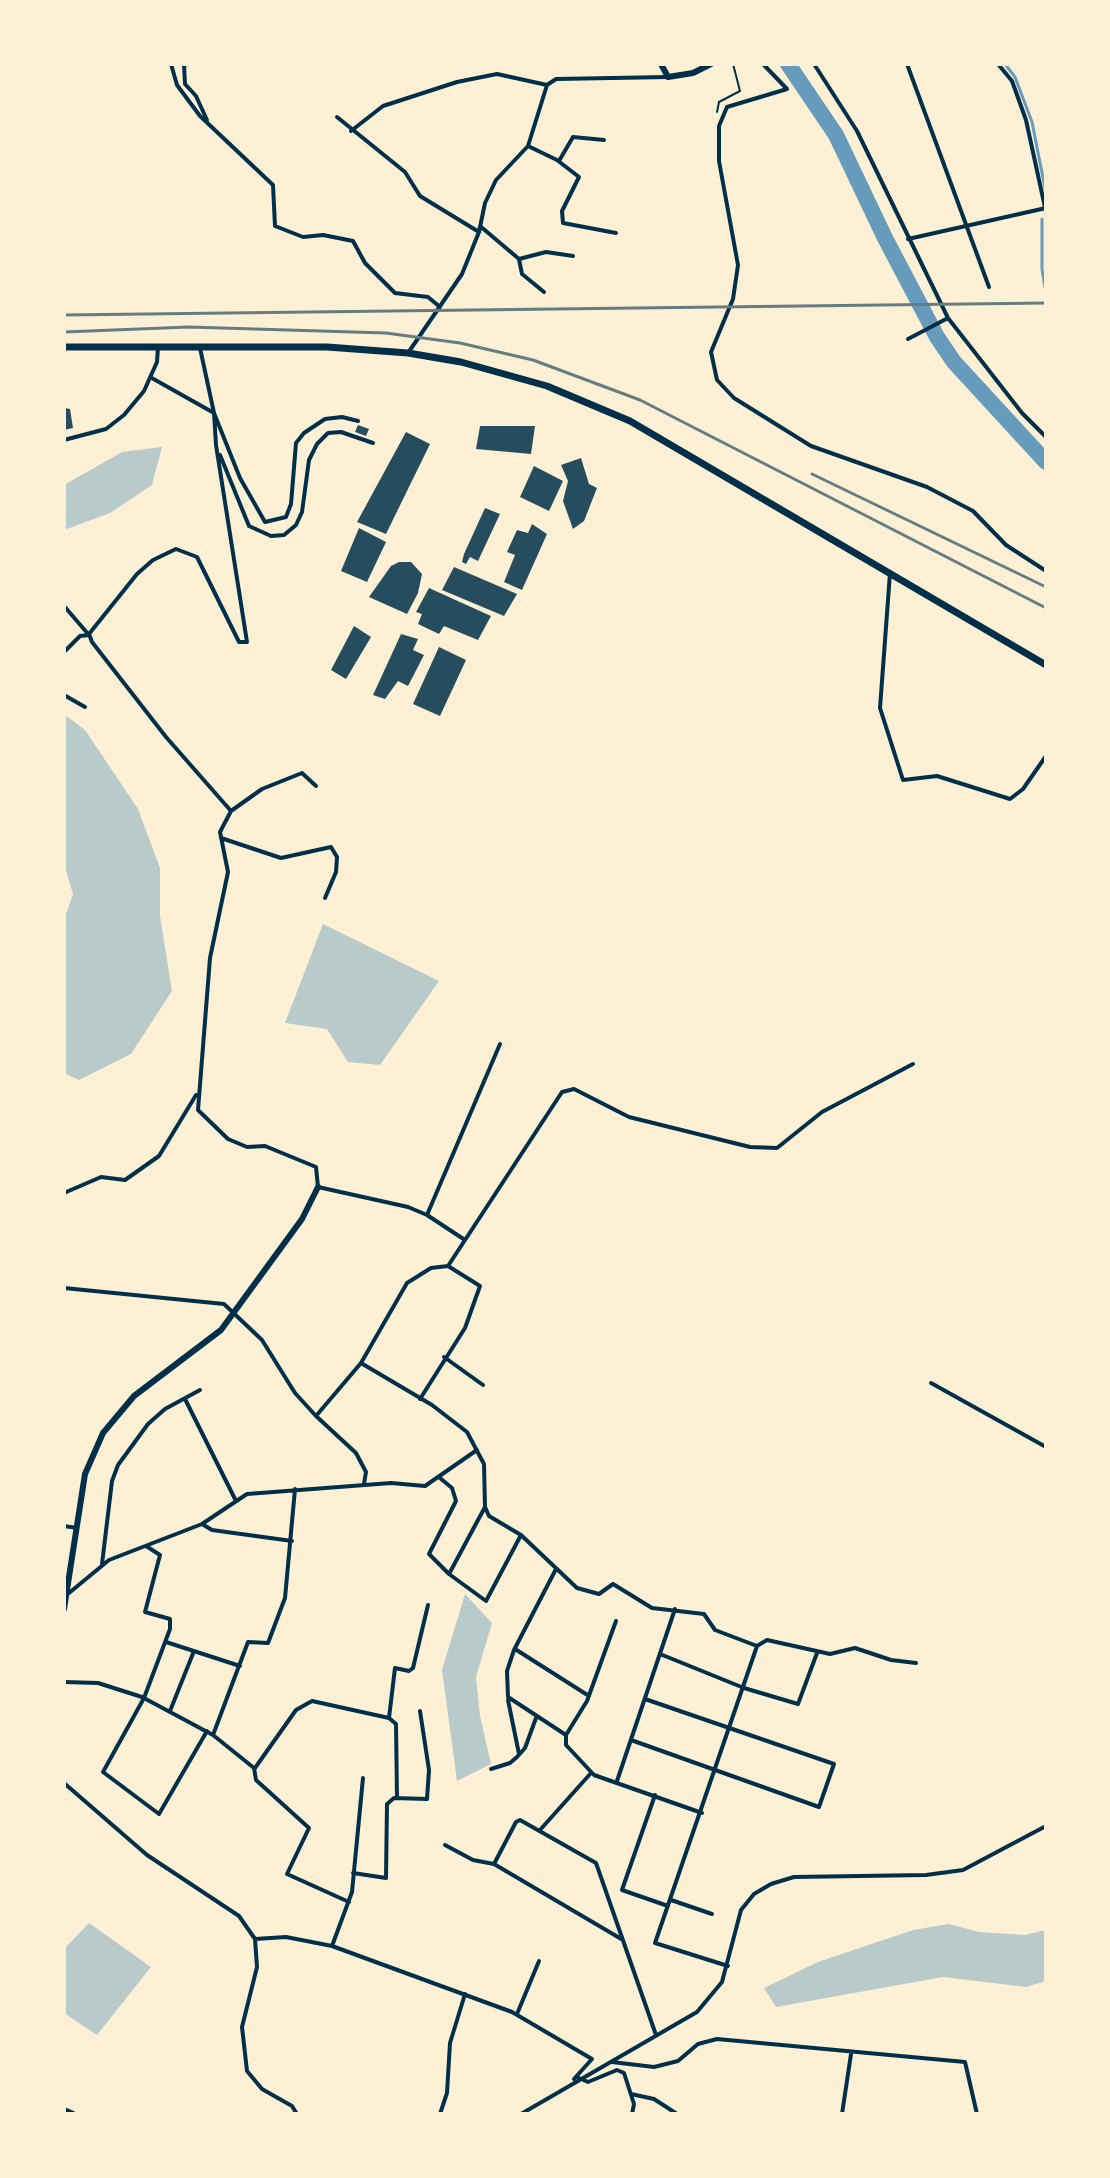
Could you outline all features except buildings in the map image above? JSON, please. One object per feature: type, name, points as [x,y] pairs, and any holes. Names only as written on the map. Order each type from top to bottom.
[{"type":"main road","points":[[64,347],[327,347],[408,353],[502,372],[591,402],[630,421],[1046,665]]},
{"type":"street","points":[[171,64],[177,85],[207,122],[273,185],[275,226],[303,237],[323,235],[353,241],[365,263],[395,293],[428,297],[440,307]]},
{"type":"street","points":[[187,64],[184,65],[185,84],[196,96],[207,122]]},
{"type":"street","points":[[661,64],[668,77]]},
{"type":"street","points":[[408,353],[462,274],[480,229],[485,203],[496,180],[528,146],[547,85],[556,79],[668,77],[693,73],[711,64]]},
{"type":"street","points":[[763,64],[787,89],[727,107],[719,126],[719,161],[738,265],[733,299],[711,352],[717,380],[734,398],[811,446],[927,487],[973,511],[1006,545],[1046,571]]},
{"type":"street","points":[[814,64],[857,131],[948,318],[1022,413],[1046,437]]},
{"type":"street","points":[[907,64],[989,287]]},
{"type":"street","points":[[908,239],[1045,209],[1026,120],[1012,81],[998,64]]},
{"type":"street","points":[[351,131],[383,106],[457,82],[497,74],[547,85]]},
{"type":"street","points":[[337,117],[405,172],[420,196],[480,229],[519,259],[522,274],[544,292]]},
{"type":"street","points":[[559,161],[573,137],[604,140]]},
{"type":"street","points":[[528,146],[559,161],[579,177],[562,211],[563,223],[616,233]]},
{"type":"street","points":[[519,259],[546,252],[573,256]]},
{"type":"street","points":[[908,339],[948,318]]},
{"type":"street","points":[[64,440],[106,429],[124,415],[150,377],[159,345]]},
{"type":"street","points":[[89,635],[97,620],[137,574],[153,560],[176,549],[197,557],[239,642],[247,642],[216,445],[214,413],[199,345]]},
{"type":"street","points":[[150,377],[214,413],[240,478],[265,522],[286,517],[291,504],[296,443],[304,433],[325,419],[342,417],[358,421]]},
{"type":"street","points":[[216,445],[249,526],[271,536],[284,535],[296,525],[302,512],[309,460],[317,444],[328,433],[341,432],[373,443]]},
{"type":"street","points":[[890,572],[880,708],[903,780],[937,776],[1010,799],[1023,789],[1046,756]]},
{"type":"street","points":[[64,606],[166,737],[231,811]]},
{"type":"street","points":[[64,652],[80,636],[89,635]]},
{"type":"street","points":[[64,695],[85,707]]},
{"type":"street","points":[[64,1609],[85,1474],[103,1433],[134,1396],[221,1330],[302,1219],[318,1187],[316,1167],[265,1146],[247,1147],[228,1139],[198,1110],[197,1093],[210,958],[227,884],[226,856],[220,832],[231,811],[262,789],[302,773],[316,786]]},
{"type":"street","points":[[221,838],[281,858],[331,847],[337,857],[336,872],[325,898]]},
{"type":"street","points":[[427,1215],[500,1044]]},
{"type":"street","points":[[448,1266],[562,1092],[574,1089],[629,1117],[750,1147],[777,1148],[822,1112],[913,1064]]},
{"type":"street","points":[[64,1193],[101,1177],[125,1180],[159,1156],[197,1093]]},
{"type":"street","points":[[318,1187],[427,1215],[465,1240]]},
{"type":"street","points":[[316,1416],[361,1363],[407,1283],[431,1268],[448,1266],[480,1286],[465,1328],[420,1399]]},
{"type":"street","points":[[64,1288],[224,1304],[236,1312],[262,1340],[295,1393],[356,1453],[366,1472],[364,1484]]},
{"type":"street","points":[[444,1357],[483,1385]]},
{"type":"street","points":[[361,1363],[467,1432],[486,1474],[485,1507],[489,1516],[521,1535],[577,1588],[592,1595],[613,1584],[652,1608],[704,1614],[715,1630],[757,1646]]},
{"type":"street","points":[[931,1383],[1046,1447]]},
{"type":"street","points":[[102,1566],[112,1481],[118,1465],[148,1424],[200,1390]]},
{"type":"street","points":[[185,1399],[236,1501]]},
{"type":"street","points":[[68,1593],[102,1566],[202,1524],[236,1501],[265,1490],[364,1484],[425,1486],[440,1478],[454,1463],[477,1450]]},
{"type":"street","points":[[440,1478],[452,1488],[456,1501],[429,1554],[449,1574],[486,1601],[521,1535]]},
{"type":"street","points":[[213,1735],[248,1642],[268,1643],[285,1598],[295,1489]]},
{"type":"street","points":[[449,1574],[485,1507]]},
{"type":"street","points":[[202,1524],[212,1530],[292,1541]]},
{"type":"street","points":[[64,1526],[77,1528]]},
{"type":"street","points":[[146,1546],[160,1555],[145,1612],[170,1619],[165,1642],[144,1698],[103,1772],[159,1814],[207,1731]]},
{"type":"street","points":[[519,1755],[508,1697],[507,1671],[515,1649],[557,1569]]},
{"type":"street","points":[[389,1718],[395,1668],[409,1671],[413,1668],[428,1605]]},
{"type":"street","points":[[617,1781],[675,1609]]},
{"type":"street","points":[[616,1621],[589,1696],[566,1735],[566,1745],[591,1773],[702,1813]]},
{"type":"street","points":[[728,1966],[655,1943],[757,1646],[767,1640],[830,1654],[855,1648],[916,1663]]},
{"type":"street","points":[[165,1642],[240,1666]]},
{"type":"street","points":[[515,1649],[589,1696]]},
{"type":"street","points":[[170,1711],[194,1651]]},
{"type":"street","points":[[660,1654],[744,1688],[798,1704],[817,1653]]},
{"type":"street","points":[[64,1682],[98,1683],[144,1698],[213,1735],[254,1768],[256,1780],[309,1828],[287,1874],[349,1902]]},
{"type":"street","points":[[508,1697],[566,1735]]},
{"type":"street","points":[[631,1740],[819,1807],[834,1764],[645,1699]]},
{"type":"street","points":[[254,1768],[296,1710],[312,1701],[389,1718],[396,1724],[397,1798]]},
{"type":"street","points":[[353,1873],[386,1878],[387,1804],[397,1798],[427,1799],[429,1770],[420,1711]]},
{"type":"street","points":[[491,1769],[510,1763],[519,1755],[536,1718]]},
{"type":"street","points":[[540,1830],[591,1773]]},
{"type":"street","points":[[332,1946],[349,1902],[363,1778]]},
{"type":"street","points":[[64,1783],[147,1855],[239,1916],[255,1939],[257,1967],[242,2027],[247,2071],[262,2089],[292,2106],[297,2114]]},
{"type":"street","points":[[655,1795],[622,1890],[712,1914]]},
{"type":"street","points":[[494,1864],[519,1820],[596,1863],[656,2035]]},
{"type":"street","points":[[521,2114],[569,2083],[697,2012],[712,1996],[728,1966],[741,1910],[754,1894],[771,1884],[794,1877],[926,1875],[963,1870],[1046,1826]]},
{"type":"street","points":[[445,1845],[473,1860],[494,1864],[625,1942]]},
{"type":"street","points":[[255,1939],[286,1937],[332,1946],[516,2015],[592,2059],[569,2083]]},
{"type":"street","points":[[516,2015],[539,1961]]},
{"type":"street","points":[[440,2114],[447,2093],[450,2043],[465,1994]]},
{"type":"street","points":[[609,2062],[654,2067],[678,2061],[698,2044],[717,2039],[851,2054],[906,2055],[965,2062],[977,2114]]},
{"type":"street","points":[[842,2114],[851,2054]]},
{"type":"street","points":[[579,2078],[588,2082],[617,2070],[624,2073],[631,2094],[632,2114]]},
{"type":"street","points":[[631,2094],[654,2099],[677,2114]]},
{"type":"street","points":[[64,2110],[73,2114]]},
{"type":"path","points":[[719,126],[716,109],[719,102],[740,91],[733,64]]},
{"type":"shaded area","points":[[162,447],[152,485],[110,513],[64,530],[64,485],[122,452]]},
{"type":"shaded area","points":[[64,714],[85,730],[138,809],[160,868],[160,916],[172,991],[131,1054],[79,1080],[64,1073],[64,920],[73,894],[64,864]]},
{"type":"shaded area","points":[[323,924],[439,981],[380,1065],[348,1062],[327,1029],[285,1023]]},
{"type":"shaded area","points":[[465,1594],[492,1623],[476,1677],[480,1716],[491,1764],[457,1781],[442,1670]]},
{"type":"shaded area","points":[[89,1923],[151,1967],[97,2035],[64,2013],[64,1949]]},
{"type":"shaded area","points":[[949,1924],[979,1932],[1025,1935],[1046,1930],[1046,1981],[1026,1987],[943,1977],[776,2007],[764,1988],[818,1962],[913,1930]]},
{"type":"waterway","points":[[788,64],[836,135],[937,337],[954,362],[1046,462]]},
{"type":"waterway","points":[[1005,64],[1015,77],[1032,122],[1046,193]]},
{"type":"waterway","points":[[1042,219],[1045,287]]},
{"type":"railway","points":[[64,315],[1046,303]]},
{"type":"railway","points":[[64,332],[189,327],[386,333],[460,343],[533,360],[640,400],[1046,608]]},
{"type":"railway","points":[[812,474],[1046,587]]}]
